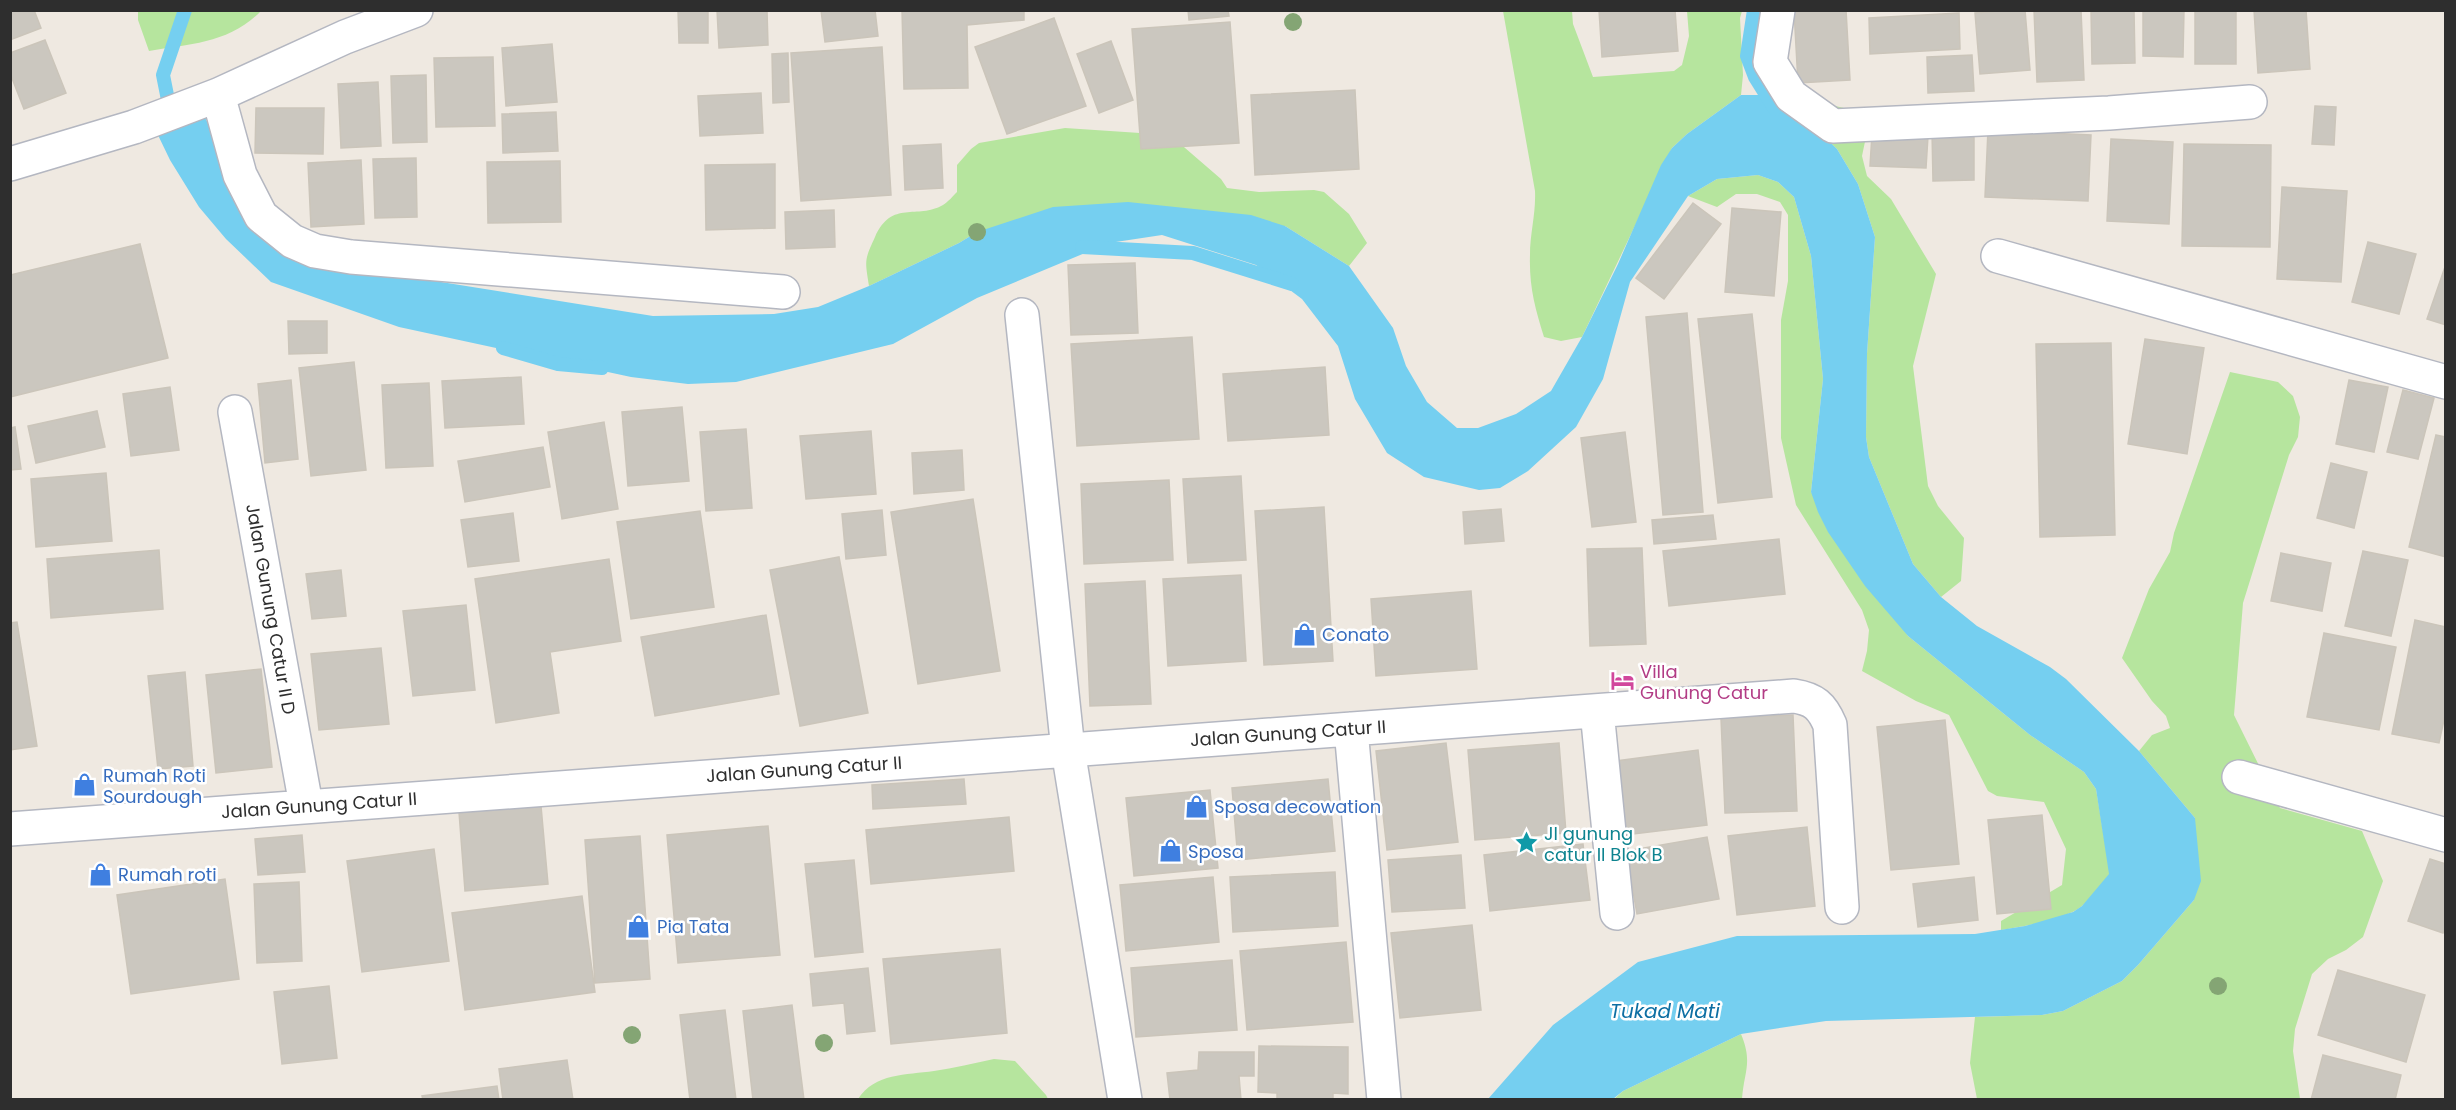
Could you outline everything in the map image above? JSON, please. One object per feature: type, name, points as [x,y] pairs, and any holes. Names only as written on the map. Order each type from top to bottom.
[{"type":"street","points":[[10,164],[134,127],[213,97],[345,37],[416,10]]},
{"type":"street","points":[[1778,10],[1770,62],[1791,96],[1833,126],[2109,113],[2250,102]]},
{"type":"street","points":[[213,97],[240,175],[261,216],[292,241],[315,251],[362,258],[783,292]]},
{"type":"street","points":[[1998,256],[2445,382]]},
{"type":"street","points":[[1022,315],[1068,750],[1125,1100]]},
{"type":"street","name":"Jalan Gunung Catur II D","points":[[235,412],[306,805]]},
{"type":"street","name":"Jalan Gunung Catur II","points":[[10,829],[306,805],[1794,696],[1810,699],[1823,709],[1830,725],[1842,907]]},
{"type":"street","points":[[1597,711],[1617,913]]},
{"type":"street","points":[[1351,729],[1384,1100]]},
{"type":"street","points":[[2239,777],[2445,835]]},
{"type":"green space","points":[[138,10],[261,11],[249,22],[223,36],[195,44],[149,51],[138,20]]},
{"type":"green space","points":[[1503,11],[1572,11],[1573,24],[1593,77],[1674,71],[1682,65],[1689,36],[1687,11],[1742,11],[1740,18],[1743,75],[1741,95],[1687,134],[1672,148],[1582,337],[1561,341],[1544,337],[1535,306],[1530,247],[1535,191]]},
{"type":"green space","points":[[1831,105],[1857,111],[1867,132],[1862,156],[1867,176],[1891,199],[1936,274],[1913,366],[1928,486],[1938,506],[1964,538],[1961,581],[1941,597],[1913,564],[1869,457],[1866,437],[1867,354],[1875,237],[1858,184],[1837,149],[1816,130]]},
{"type":"green space","points":[[1065,128],[1170,135],[1221,179],[1227,188],[1259,192],[1314,190],[1324,192],[1349,214],[1367,243],[1349,266],[1285,226],[977,232],[869,286],[867,256],[882,225],[897,214],[933,209],[947,202],[957,192],[957,165],[971,149],[979,143]]},
{"type":"green space","points":[[1758,175],[1778,182],[1794,197],[1811,256],[1823,379],[1811,492],[1908,636],[2030,735],[2084,772],[2096,789],[2110,874],[2086,903],[2066,915],[2001,930],[2001,921],[2062,885],[2066,849],[2044,802],[1997,796],[1988,791],[1949,715],[1916,701],[1862,671],[1869,630],[1862,610],[1796,505],[1781,438],[1781,320],[1788,281],[1788,215],[1780,202],[1757,194],[1736,194],[1717,207],[1688,196],[1717,179]]},
{"type":"green space","points":[[2230,372],[2278,382],[2293,396],[2300,417],[2298,437],[2289,455],[2243,603],[2234,715],[2280,808],[2362,831],[2383,881],[2363,937],[2346,950],[2328,959],[2312,974],[2295,1029],[2293,1051],[2300,1099],[1977,1099],[1970,1063],[1975,1017],[2042,1015],[2063,1011],[2122,981],[2194,900],[2195,818],[2139,751],[2152,735],[2170,728],[2166,716],[2152,701],[2122,658],[2149,589],[2170,552],[2174,533]]},
{"type":"green space","points":[[1741,1034],[1747,1060],[1742,1099],[1613,1100],[1623,1091]]},
{"type":"green space","points":[[994,1059],[1015,1061],[1048,1099],[858,1099],[873,1084],[892,1077]]},
{"type":"water","name":"Tukad Mati","points":[[1741,95],[1780,95],[1837,149],[1858,184],[1875,237],[1867,354],[1866,437],[1869,457],[1913,564],[1941,597],[1977,626],[2050,667],[2066,679],[2139,751],[2195,818],[2201,881],[2194,900],[2122,981],[2063,1011],[2042,1015],[1826,1021],[1741,1034],[1623,1091],[1613,1099],[1488,1099],[1553,1025],[1638,962],[1737,936],[1975,934],[2025,926],[2073,912],[2082,906],[2109,874],[2096,789],[2084,772],[2030,735],[1908,636],[1865,586],[1828,532],[1818,512],[1811,492],[1823,379],[1811,256],[1794,197],[1778,182],[1758,175],[1717,179],[1688,196],[1630,282],[1603,379],[1576,427],[1528,471],[1500,488],[1479,490],[1424,477],[1387,453],[1355,399],[1338,346],[1302,299],[1256,265],[1162,235],[1109,243],[977,298],[893,344],[736,382],[688,384],[631,377],[399,327],[271,282],[226,239],[199,207],[170,160],[157,133],[204,116],[228,159],[244,200],[347,267],[653,316],[774,314],[818,307],[869,286],[977,232],[1053,207],[1128,202],[1251,215],[1285,226],[1349,266],[1393,328],[1406,366],[1427,402],[1457,428],[1478,428],[1516,414],[1551,391],[1582,337],[1618,264],[1661,165],[1672,148],[1687,134]]},
{"type":"building","points":[[10,10],[34,10],[41,28],[10,40]]},
{"type":"building","points":[[678,10],[708,10],[708,43],[679,43]]},
{"type":"building","points":[[717,10],[767,10],[768,45],[719,48]]},
{"type":"building","points":[[821,10],[875,10],[878,36],[825,42]]},
{"type":"building","points":[[902,10],[1024,10],[1024,20],[967,25],[968,88],[904,89]]},
{"type":"building","points":[[1188,10],[1228,10],[1229,16],[1189,20]]},
{"type":"building","points":[[1599,10],[1675,10],[1678,51],[1602,57]]},
{"type":"building","points":[[1794,10],[1846,10],[1850,80],[1798,83]]},
{"type":"building","points":[[2025,10],[2030,70],[1980,74],[1975,13]]},
{"type":"building","points":[[2034,10],[2081,10],[2084,80],[2037,82]]},
{"type":"building","points":[[2091,10],[2134,10],[2135,63],[2092,64]]},
{"type":"building","points":[[2143,10],[2184,10],[2183,57],[2143,56]]},
{"type":"building","points":[[2195,10],[2236,10],[2236,64],[2195,64]]},
{"type":"building","points":[[2254,10],[2306,10],[2310,69],[2258,73]]},
{"type":"building","points":[[1959,13],[1960,49],[1870,54],[1869,18]]},
{"type":"building","points":[[1054,18],[1086,106],[1007,134],[975,47]]},
{"type":"building","points":[[1230,22],[1239,143],[1141,149],[1132,29]]},
{"type":"building","points":[[45,40],[66,93],[24,109],[10,73],[10,53]]},
{"type":"building","points":[[1111,41],[1133,100],[1099,113],[1077,54]]},
{"type":"building","points":[[552,44],[557,102],[506,106],[502,48]]},
{"type":"building","points":[[882,47],[891,195],[801,201],[791,53]]},
{"type":"building","points":[[788,53],[789,102],[773,103],[772,54]]},
{"type":"building","points":[[1972,55],[1974,91],[1928,93],[1927,57]]},
{"type":"building","points":[[493,57],[495,126],[436,127],[434,58]]},
{"type":"building","points":[[426,75],[427,142],[393,143],[391,76]]},
{"type":"building","points":[[378,82],[381,146],[341,148],[338,84]]},
{"type":"building","points":[[1355,90],[1359,169],[1255,175],[1251,95]]},
{"type":"building","points":[[761,93],[763,133],[700,136],[698,96]]},
{"type":"building","points":[[2315,106],[2336,107],[2334,145],[2312,144]]},
{"type":"building","points":[[256,108],[324,108],[323,154],[255,153]]},
{"type":"building","points":[[556,112],[558,151],[503,153],[502,114]]},
{"type":"building","points":[[1974,130],[1974,180],[1933,181],[1932,131]]},
{"type":"building","points":[[1988,130],[2091,135],[2088,201],[1985,197]]},
{"type":"building","points":[[1872,134],[1928,136],[1926,168],[1870,166]]},
{"type":"building","points":[[2111,139],[2173,142],[2169,224],[2107,221]]},
{"type":"building","points":[[941,144],[943,188],[905,190],[903,146]]},
{"type":"building","points":[[2184,144],[2271,145],[2270,247],[2182,246]]},
{"type":"building","points":[[416,158],[417,217],[375,218],[373,159]]},
{"type":"building","points":[[361,160],[364,224],[311,227],[308,163]]},
{"type":"building","points":[[560,161],[561,222],[488,223],[487,162]]},
{"type":"building","points":[[775,164],[775,228],[706,230],[705,165]]},
{"type":"building","points":[[2282,187],[2347,191],[2341,282],[2277,279]]},
{"type":"building","points":[[1693,203],[1721,224],[1664,299],[1636,278]]},
{"type":"building","points":[[1732,208],[1781,212],[1774,296],[1725,292]]},
{"type":"building","points":[[834,210],[835,247],[786,249],[785,212]]},
{"type":"building","points":[[2368,242],[2416,254],[2399,314],[2352,302]]},
{"type":"building","points":[[140,244],[168,358],[10,397],[10,275]]},
{"type":"building","points":[[1135,263],[1138,333],[1071,335],[1068,265]]},
{"type":"building","points":[[2446,264],[2446,325],[2427,319]]},
{"type":"building","points":[[1687,313],[1703,512],[1663,515],[1646,317]]},
{"type":"building","points":[[1752,314],[1772,497],[1718,503],[1698,319]]},
{"type":"building","points":[[288,321],[327,321],[327,353],[289,354]]},
{"type":"building","points":[[1192,337],[1199,439],[1077,446],[1071,344]]},
{"type":"building","points":[[2145,339],[2204,348],[2187,454],[2128,444]]},
{"type":"building","points":[[2111,343],[2115,535],[2040,537],[2036,344]]},
{"type":"building","points":[[354,362],[366,470],[311,476],[299,368]]},
{"type":"building","points":[[1325,367],[1329,435],[1228,441],[1223,374]]},
{"type":"building","points":[[521,377],[524,424],[445,428],[442,381]]},
{"type":"building","points":[[291,380],[298,459],[265,463],[258,384]]},
{"type":"building","points":[[2349,380],[2388,387],[2374,452],[2336,444]]},
{"type":"building","points":[[429,383],[433,466],[386,468],[382,385]]},
{"type":"building","points":[[170,387],[179,450],[131,456],[123,394]]},
{"type":"building","points":[[2403,390],[2434,398],[2418,459],[2387,452]]},
{"type":"building","points":[[682,407],[689,481],[628,486],[622,412]]},
{"type":"building","points":[[97,411],[105,447],[36,463],[28,426]]},
{"type":"building","points":[[604,422],[618,509],[562,519],[548,432]]},
{"type":"building","points":[[15,427],[21,469],[10,470],[10,428]]},
{"type":"building","points":[[746,429],[752,508],[706,511],[700,432]]},
{"type":"building","points":[[871,431],[876,494],[806,499],[800,436]]},
{"type":"building","points":[[1625,432],[1636,522],[1592,527],[1581,438]]},
{"type":"building","points":[[2436,435],[2446,437],[2446,557],[2409,547]]},
{"type":"building","points":[[543,447],[550,487],[465,502],[458,461]]},
{"type":"building","points":[[962,450],[964,490],[914,494],[912,453]]},
{"type":"building","points":[[2331,463],[2367,472],[2354,528],[2317,518]]},
{"type":"building","points":[[106,473],[112,541],[36,547],[31,479]]},
{"type":"building","points":[[1241,476],[1246,560],[1188,563],[1183,479]]},
{"type":"building","points":[[1169,480],[1173,560],[1084,564],[1081,484]]},
{"type":"building","points":[[973,499],[1000,671],[918,684],[891,512]]},
{"type":"building","points":[[1324,507],[1333,661],[1264,665],[1255,511]]},
{"type":"building","points":[[1501,509],[1504,541],[1465,544],[1463,512]]},
{"type":"building","points":[[882,510],[886,555],[846,559],[842,514]]},
{"type":"building","points":[[700,511],[714,607],[631,619],[617,522]]},
{"type":"building","points":[[513,513],[519,561],[468,567],[461,520]]},
{"type":"building","points":[[1713,515],[1716,539],[1654,544],[1652,520]]},
{"type":"building","points":[[1779,539],[1785,594],[1669,606],[1663,551]]},
{"type":"building","points":[[1642,548],[1646,644],[1590,646],[1587,549]]},
{"type":"building","points":[[159,550],[163,609],[51,618],[47,559]]},
{"type":"building","points":[[2363,551],[2408,560],[2391,636],[2345,626]]},
{"type":"building","points":[[2281,553],[2331,563],[2322,611],[2271,601]]},
{"type":"building","points":[[839,557],[868,713],[800,726],[770,570]]},
{"type":"building","points":[[609,559],[621,641],[550,652],[559,713],[496,723],[475,579]]},
{"type":"building","points":[[341,570],[346,616],[312,619],[306,574]]},
{"type":"building","points":[[1241,575],[1246,661],[1168,666],[1163,579]]},
{"type":"building","points":[[1145,581],[1151,704],[1090,706],[1085,584]]},
{"type":"building","points":[[1471,591],[1477,669],[1376,676],[1371,599]]},
{"type":"building","points":[[466,605],[475,690],[413,696],[403,611]]},
{"type":"building","points":[[766,615],[779,694],[655,716],[641,637]]},
{"type":"building","points":[[2415,620],[2446,627],[2446,711],[2439,743],[2392,734]]},
{"type":"building","points":[[17,622],[37,746],[10,750],[10,623]]},
{"type":"building","points":[[2324,633],[2396,647],[2379,730],[2307,717]]},
{"type":"building","points":[[381,648],[389,724],[319,730],[311,654]]},
{"type":"building","points":[[261,669],[272,767],[216,773],[206,675]]},
{"type":"building","points":[[185,672],[193,766],[158,769],[148,676]]},
{"type":"building","points":[[1793,715],[1797,811],[1725,813],[1721,718]]},
{"type":"building","points":[[1945,720],[1959,864],[1891,870],[1877,727]]},
{"type":"building","points":[[1446,743],[1458,842],[1387,850],[1376,751]]},
{"type":"building","points":[[1559,743],[1566,833],[1475,840],[1468,750]]},
{"type":"building","points":[[1698,750],[1707,825],[1625,835],[1616,761]]},
{"type":"building","points":[[964,779],[966,804],[873,809],[872,785]]},
{"type":"building","points":[[1328,779],[1335,851],[1238,860],[1232,788]]},
{"type":"building","points":[[1210,790],[1218,868],[1134,876],[1126,798]]},
{"type":"building","points":[[541,806],[548,884],[465,891],[459,812]]},
{"type":"building","points":[[2042,815],[2051,909],[1997,914],[1988,820]]},
{"type":"building","points":[[1009,817],[1014,871],[871,884],[866,830]]},
{"type":"building","points":[[768,826],[780,955],[678,963],[667,835]]},
{"type":"building","points":[[1807,827],[1815,906],[1737,915],[1728,836]]},
{"type":"building","points":[[302,835],[305,872],[258,875],[255,839]]},
{"type":"building","points":[[640,836],[650,979],[595,983],[585,840]]},
{"type":"building","points":[[1707,837],[1719,899],[1637,914],[1626,851]]},
{"type":"building","points":[[1583,844],[1590,900],[1490,911],[1484,855]]},
{"type":"building","points":[[434,849],[449,961],[362,972],[347,861]]},
{"type":"building","points":[[1461,855],[1465,908],[1392,912],[1388,860]]},
{"type":"building","points":[[2430,859],[2446,864],[2446,926],[2443,933],[2408,921]]},
{"type":"building","points":[[854,860],[863,952],[815,957],[805,864]]},
{"type":"building","points":[[1335,872],[1338,926],[1233,932],[1230,877]]},
{"type":"building","points":[[1213,877],[1219,942],[1126,951],[1120,885]]},
{"type":"building","points":[[1974,877],[1978,920],[1918,927],[1913,884]]},
{"type":"building","points":[[225,879],[239,979],[131,994],[117,895]]},
{"type":"building","points":[[299,882],[302,961],[257,963],[254,884]]},
{"type":"building","points":[[582,896],[595,992],[465,1010],[452,913]]},
{"type":"building","points":[[1472,925],[1481,1010],[1400,1018],[1391,933]]},
{"type":"building","points":[[1346,942],[1353,1022],[1247,1030],[1240,951]]},
{"type":"building","points":[[1000,949],[1007,1033],[891,1044],[883,959]]},
{"type":"building","points":[[1232,960],[1237,1030],[1136,1037],[1131,968]]},
{"type":"building","points":[[868,968],[875,1031],[847,1034],[844,1003],[813,1006],[810,974]]},
{"type":"building","points":[[2338,970],[2425,995],[2406,1062],[2318,1035]]},
{"type":"building","points":[[329,986],[337,1058],[282,1064],[274,992]]},
{"type":"building","points":[[792,1005],[804,1100],[753,1100],[743,1011]]},
{"type":"building","points":[[725,1010],[736,1100],[690,1100],[680,1015]]},
{"type":"building","points":[[1259,1046],[1348,1047],[1348,1094],[1333,1093],[1333,1100],[1277,1100],[1277,1093],[1258,1092]]},
{"type":"building","points":[[1199,1052],[1254,1052],[1254,1076],[1239,1076],[1241,1100],[1170,1100],[1167,1073],[1198,1070]]},
{"type":"building","points":[[2323,1055],[2401,1075],[2395,1100],[2311,1100]]},
{"type":"building","points":[[567,1060],[573,1100],[503,1100],[499,1069]]},
{"type":"building","points":[[497,1086],[499,1100],[423,1100],[422,1096]]},
{"type":"waterway","points":[[171,115],[163,75],[185,10]]},
{"type":"waterway","points":[[1754,10],[1747,56],[1755,77],[1775,109]]},
{"type":"waterway","points":[[1082,247],[1193,253],[1292,284]]},
{"type":"waterway","points":[[503,348],[558,364],[602,368]]},
{"type":"place","name":"Conato","points":[[1304,634]]},
{"type":"place","name":"Villa Gunung Catur","points":[[1622,681]]},
{"type":"place","name":"Rumah Roti Sourdough","points":[[85,785]]},
{"type":"place","name":"Sposa decowation","points":[[1196,806]]},
{"type":"place","name":"Jl gunung catur II Blok B","points":[[1526,843]]},
{"type":"place","name":"Sposa","points":[[1170,851]]},
{"type":"place","name":"Rumah roti","points":[[100,874]]},
{"type":"place","name":"Pia Tata","points":[[639,926]]}]
